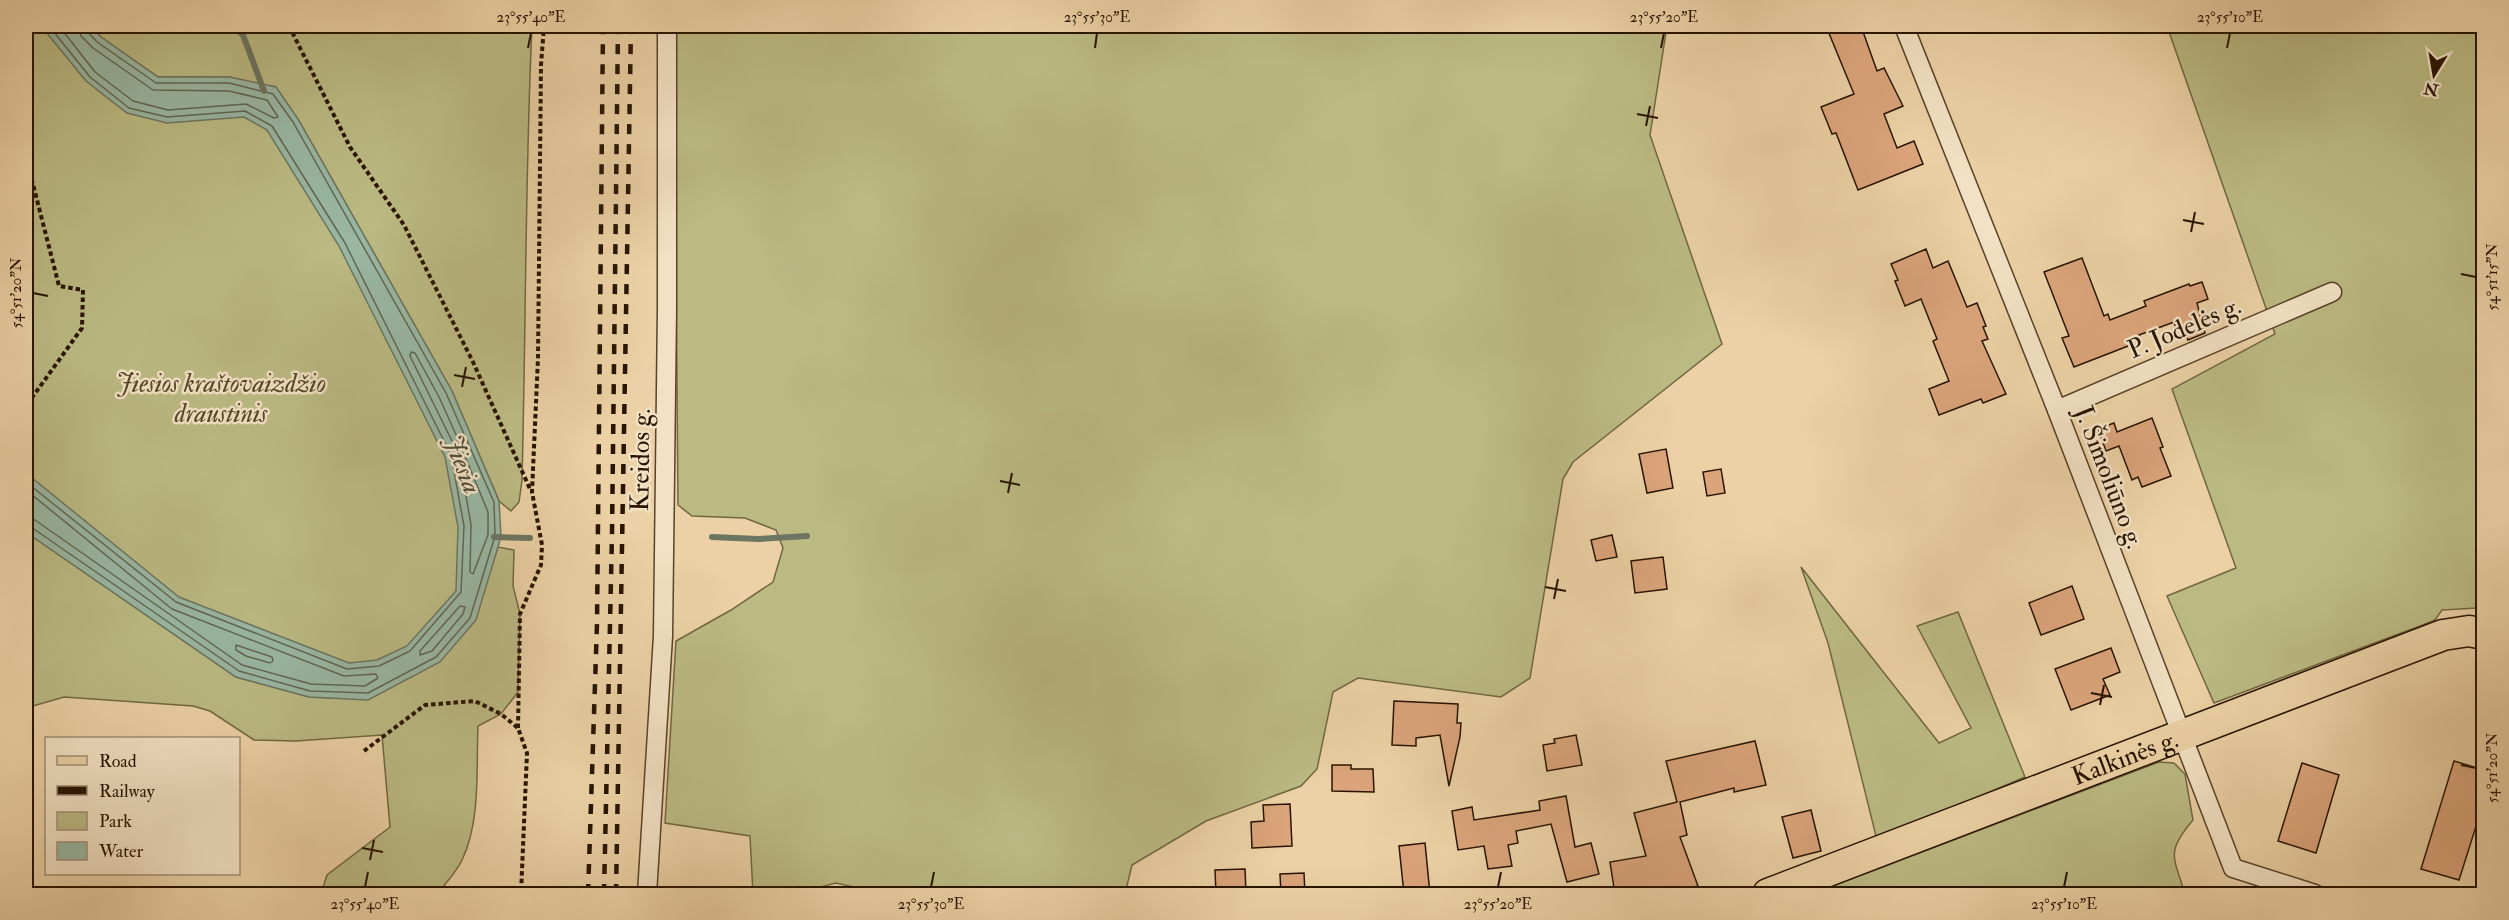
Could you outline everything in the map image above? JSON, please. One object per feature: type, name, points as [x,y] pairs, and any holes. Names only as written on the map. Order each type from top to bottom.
[{"type":"main road","name":"Kalkinės g.","points":[[1768,894],[2442,635],[2469,632],[2484,634]]},
{"type":"street","name":"Kreidos g.","points":[[647,894],[663,636],[668,308],[667,26]]},
{"type":"street","name":"J. Šimoliūno g.","points":[[1904,26],[2057,410],[2233,868],[2315,894]]},
{"type":"street","name":"P. Jodelės g.","points":[[2057,410],[2332,292]]},
{"type":"path","points":[[289,26],[350,147],[410,236],[473,362],[532,492]]},
{"type":"path","points":[[521,894],[526,753],[518,728],[520,614],[541,565],[542,545],[532,492],[538,358],[541,66],[544,26]]},
{"type":"path","points":[[26,136],[28,138],[26,145]]},
{"type":"path","points":[[26,157],[59,286],[83,290],[82,328],[26,406]]},
{"type":"path","points":[[364,751],[425,705],[475,702],[501,714],[518,728]]},
{"type":"green space","name":"Jiesios kraštovaizdžio draustinis","points":[[26,26],[69,26],[141,84],[267,98],[476,484],[464,599],[378,677],[259,664],[26,489]]},
{"type":"green space","points":[[90,26],[532,26],[522,480],[519,502],[511,511],[499,501],[452,391],[298,119],[230,77],[158,77],[101,37]]},
{"type":"green space","points":[[674,26],[1667,26],[1650,135],[1722,344],[1573,462],[1563,479],[1530,678],[1501,697],[1358,678],[1333,692],[1317,769],[1301,786],[1206,821],[1132,865],[1125,894],[885,894],[836,883],[793,894],[753,894],[750,836],[665,823],[676,641],[731,610],[773,582],[783,548],[776,530],[745,518],[692,516],[678,505]]},
{"type":"green space","points":[[2167,26],[2483,26],[2483,611],[2477,608],[2442,610],[2435,620],[2214,703],[2167,596],[2236,568],[2172,389],[2275,334]]},
{"type":"green space","points":[[26,529],[33,537],[236,677],[309,697],[368,699],[491,568],[498,547],[514,550],[513,586],[520,614],[518,692],[501,714],[478,726],[475,812],[468,845],[454,874],[437,894],[321,894],[327,875],[390,827],[382,735],[296,741],[254,740],[210,711],[193,706],[64,697],[26,708]]},
{"type":"green space","points":[[1801,567],[1939,743],[1971,728],[1917,626],[1958,612],[2025,777],[1877,840],[1828,643]]},
{"type":"green space","points":[[2159,762],[2174,763],[2185,774],[2193,820],[2178,840],[2174,855],[2185,894],[1812,894]]},
{"type":"water","name":"Jiesia","points":[[41,26],[90,26],[101,37],[158,77],[230,77],[276,87],[298,119],[452,391],[499,501],[501,537],[476,620],[440,662],[368,700],[309,697],[236,677],[33,537],[26,529],[26,476],[32,478],[179,597],[349,663],[377,660],[407,646],[456,591],[458,527],[445,457],[339,246],[267,130],[244,117],[167,123],[127,113],[86,81]]},
{"type":"building","points":[[1826,26],[1861,26],[1877,71],[1884,68],[1903,106],[1884,114],[1897,148],[1914,141],[1923,164],[1858,190],[1836,133],[1832,134],[1821,107],[1854,94]]},
{"type":"building","points":[[1926,249],[1933,268],[1948,261],[1967,307],[1977,303],[1986,326],[1983,327],[1988,339],[1982,341],[2006,394],[1983,403],[1981,399],[1939,415],[1929,389],[1949,381],[1933,341],[1937,339],[1921,299],[1905,306],[1891,264]]},
{"type":"building","points":[[2082,258],[2104,316],[2108,314],[2110,320],[2146,306],[2144,301],[2189,284],[2190,286],[2202,282],[2208,299],[2197,303],[2205,333],[2188,340],[2182,326],[2176,328],[2174,322],[2139,335],[2141,341],[2074,367],[2062,338],[2069,336],[2044,272]]},
{"type":"building","points":[[2152,418],[2171,476],[2142,487],[2138,477],[2132,480],[2119,446],[2106,451],[2098,429],[2114,423],[2117,432]]},
{"type":"building","points":[[1666,449],[1673,488],[1647,493],[1639,454]]},
{"type":"building","points":[[1721,469],[1725,493],[1707,496],[1703,472]]},
{"type":"building","points":[[1612,535],[1617,557],[1596,561],[1591,540]]},
{"type":"building","points":[[1663,557],[1667,589],[1635,593],[1631,561]]},
{"type":"building","points":[[2072,586],[2084,619],[2041,635],[2029,603]]},
{"type":"building","points":[[2111,648],[2120,672],[2103,679],[2110,695],[2071,710],[2055,669]]},
{"type":"building","points":[[1394,701],[1458,704],[1457,723],[1461,723],[1460,737],[1449,786],[1440,735],[1416,738],[1416,746],[1392,745]]},
{"type":"building","points":[[1576,735],[1582,765],[1547,771],[1543,745],[1555,743],[1554,739]]},
{"type":"building","points":[[1755,741],[1766,785],[1734,792],[1734,788],[1680,802],[1687,835],[1680,837],[1698,886],[1673,894],[1669,894],[1667,888],[1615,894],[1610,862],[1646,856],[1634,813],[1677,802],[1666,761]]},
{"type":"building","points":[[2454,761],[2484,770],[2484,801],[2459,880],[2421,869]]},
{"type":"building","points":[[2302,763],[2339,775],[2316,853],[2278,841]]},
{"type":"building","points":[[1332,765],[1351,765],[1351,769],[1373,769],[1374,792],[1332,791]]},
{"type":"building","points":[[1566,796],[1575,847],[1591,843],[1599,874],[1567,882],[1551,824],[1516,831],[1518,843],[1508,845],[1512,866],[1488,869],[1484,846],[1458,850],[1452,811],[1472,807],[1474,820],[1540,810],[1539,801]]},
{"type":"building","points":[[1290,804],[1292,846],[1252,848],[1251,822],[1264,821],[1263,805]]},
{"type":"building","points":[[1811,810],[1821,851],[1793,858],[1782,817]]},
{"type":"building","points":[[1425,843],[1430,894],[1404,894],[1399,846]]},
{"type":"building","points":[[1245,869],[1246,894],[1216,894],[1215,870]]},
{"type":"building","points":[[1304,873],[1305,894],[1281,894],[1280,874]]},
{"type":"waterway","points":[[233,26],[243,35],[264,91]]},
{"type":"waterway","points":[[712,537],[758,539],[807,536]]},
{"type":"waterway","points":[[494,537],[530,538]]},
{"type":"railway","points":[[588,894],[597,624],[603,26]]},
{"type":"railway","points":[[604,894],[612,534],[618,26]]},
{"type":"railway","points":[[616,894],[631,26]]}]
